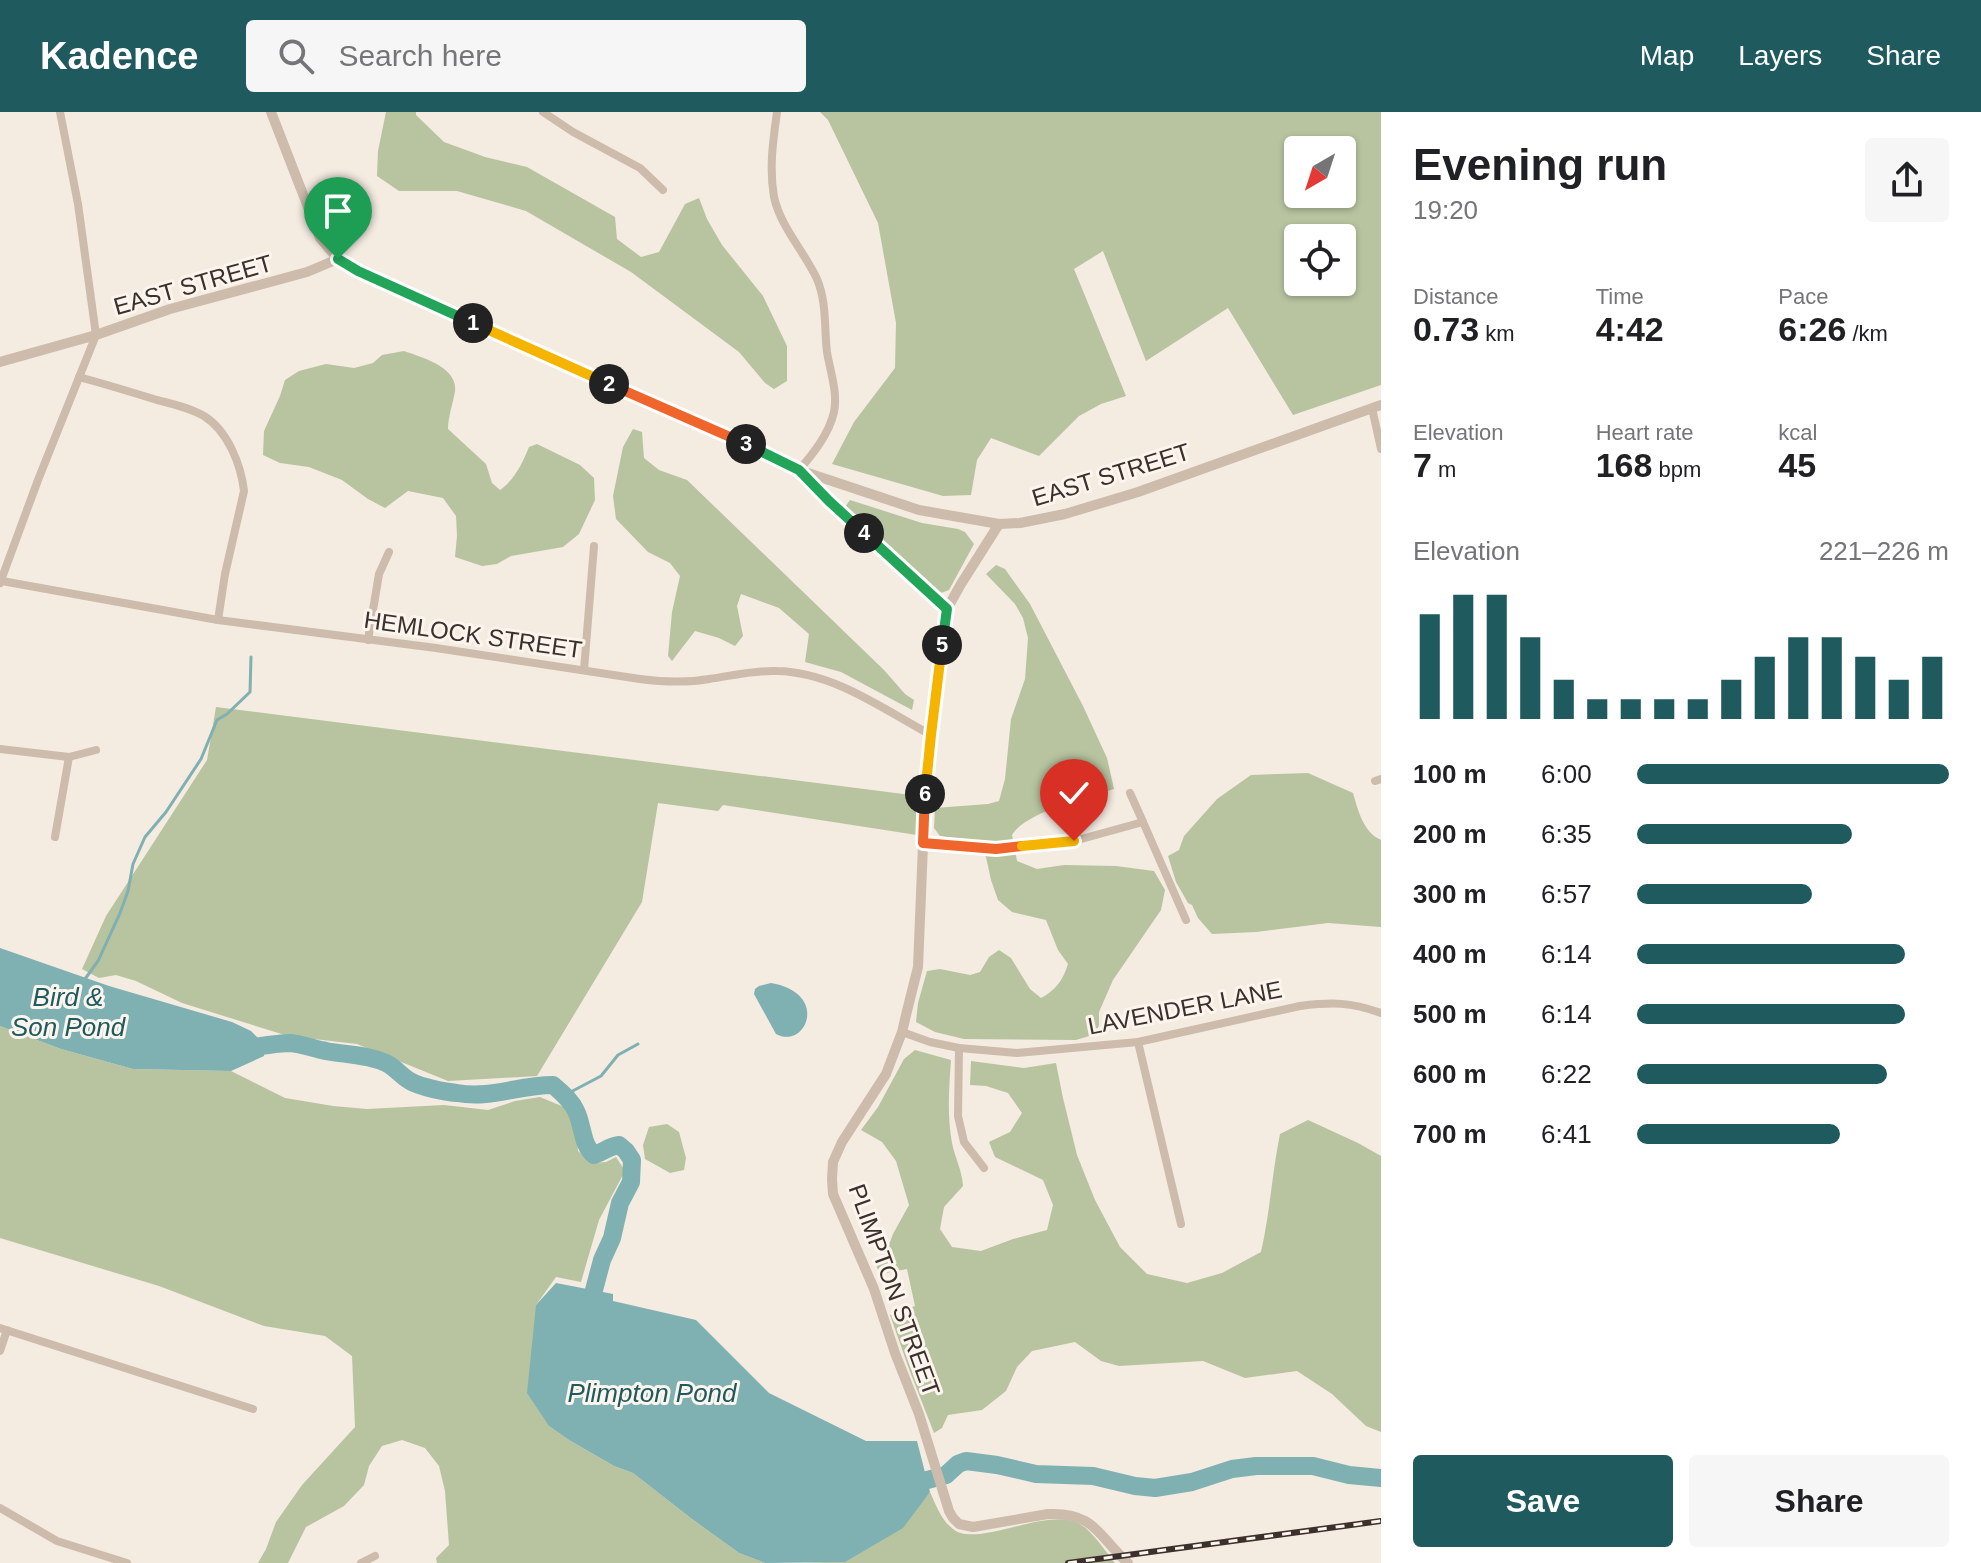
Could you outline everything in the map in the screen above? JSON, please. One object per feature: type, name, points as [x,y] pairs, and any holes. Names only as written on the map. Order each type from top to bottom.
[{"type":"street","points":[[1,582],[96,335],[78,204],[60,112]]},
{"type":"street","points":[[271,112],[320,238],[338,259]]},
{"type":"street","points":[[543,112],[640,168],[663,190]]},
{"type":"street","points":[[777,112],[770,167],[775,201],[823,295],[827,352],[835,397],[834,413],[828,428],[799,470],[947,609]]},
{"type":"street","name":"EAST STREET","points":[[0,362],[96,335],[170,309],[307,272],[338,259],[372,278],[729,435],[799,470],[919,510],[999,524],[1065,514],[1138,492],[1376,407]]},
{"type":"street","points":[[79,377],[187,408],[206,417],[228,441],[243,479],[244,491],[218,620]]},
{"type":"street","points":[[1376,407],[1381,449]]},
{"type":"street","name":"PLIMPTON STREET","points":[[999,524],[947,609],[931,735],[918,967],[902,1032],[886,1074],[842,1142],[833,1162],[833,1194],[874,1289],[953,1518],[959,1524],[973,1527],[1048,1514],[1074,1516],[1092,1525],[1128,1563]]},
{"type":"street","points":[[584,670],[594,546]]},
{"type":"street","points":[[368,640],[379,574],[389,552]]},
{"type":"street","name":"HEMLOCK STREET","points":[[1,582],[218,620],[668,682],[705,680],[751,672],[777,671],[813,676],[858,695],[931,735]]},
{"type":"street","points":[[0,749],[69,757],[96,750]]},
{"type":"street","points":[[55,837],[69,757]]},
{"type":"street","points":[[1130,793],[1186,920]]},
{"type":"street","points":[[923,843],[996,849],[1074,841],[1143,822]]},
{"type":"street","name":"LAVENDER LANE","points":[[902,1032],[959,1048],[1017,1053],[1138,1042],[1312,1005],[1346,1003],[1381,1013]]},
{"type":"street","points":[[1138,1042],[1181,1224]]},
{"type":"street","points":[[959,1048],[958,1116],[964,1142],[984,1168]]},
{"type":"street","points":[[0,1351],[3,1329],[253,1409]]},
{"type":"street","points":[[0,1508],[57,1541],[127,1563]]},
{"type":"street","points":[[361,1563],[375,1556]]},
{"type":"green space","points":[[386,112],[416,112],[444,142],[485,157],[527,167],[615,217],[617,239],[641,257],[659,252],[685,204],[699,198],[722,245],[763,296],[787,346],[787,381],[774,389],[765,383],[739,352],[631,272],[526,211],[457,191],[399,191],[377,176],[378,151]]},
{"type":"green space","points":[[820,112],[1381,112],[1381,385],[1293,415],[1228,308],[1146,361],[1103,251],[1074,269],[1126,396],[1101,404],[1079,416],[1039,456],[991,438],[977,460],[971,495],[943,496],[832,464],[854,422],[895,368],[896,323],[878,223],[828,120]]},
{"type":"green space","points":[[404,351],[437,364],[451,375],[455,391],[448,429],[486,464],[492,483],[500,490],[518,471],[529,447],[537,444],[580,465],[594,478],[595,500],[579,534],[563,547],[511,556],[497,564],[482,566],[455,557],[456,516],[443,498],[408,491],[385,508],[342,480],[309,467],[280,463],[263,455],[264,431],[285,380],[299,371],[326,364],[354,368],[373,363],[382,355]]},
{"type":"green space","points":[[633,429],[642,432],[644,458],[659,470],[687,480],[914,700],[912,710],[841,672],[805,662],[809,634],[779,608],[741,594],[737,606],[743,636],[735,646],[695,631],[672,661],[668,656],[672,612],[680,576],[670,563],[648,552],[616,519],[613,496],[623,447]]},
{"type":"green space","points":[[850,500],[922,523],[965,532],[974,544],[949,590],[941,593],[935,590],[854,518],[845,507]]},
{"type":"green space","points":[[996,565],[1005,569],[1030,604],[1107,758],[1114,789],[1043,812],[1019,827],[1012,835],[1017,861],[1037,869],[1064,865],[1116,866],[1154,871],[1165,890],[1161,910],[1113,980],[1099,1012],[1096,1034],[1076,1040],[964,1039],[935,1032],[916,1022],[927,971],[940,969],[970,975],[980,972],[989,957],[999,950],[1011,958],[1030,989],[1041,998],[1058,984],[1068,964],[1058,950],[1046,920],[1012,912],[998,900],[986,857],[975,841],[940,836],[934,828],[935,808],[999,801],[1005,779],[1011,719],[1025,679],[1028,638],[1023,618],[1015,604],[986,574]]},
{"type":"green space","points":[[216,707],[919,796],[917,835],[723,805],[718,811],[658,803],[642,902],[537,1076],[448,1081],[357,1044],[288,1036],[182,1003],[136,981],[116,975],[99,978],[82,969],[106,916],[207,760]]},
{"type":"green space","points":[[1308,773],[1353,793],[1366,826],[1381,840],[1381,927],[1328,923],[1212,934],[1198,918],[1176,882],[1168,856],[1179,850],[1184,836],[1217,799],[1251,775]]},
{"type":"green space","points":[[0,1026],[61,1049],[133,1069],[231,1071],[285,1098],[333,1106],[367,1109],[444,1105],[488,1110],[540,1097],[564,1107],[577,1131],[578,1151],[591,1163],[606,1162],[616,1157],[625,1171],[599,1220],[581,1282],[556,1277],[536,1305],[549,1426],[614,1466],[633,1473],[739,1553],[765,1563],[437,1563],[436,1558],[449,1545],[445,1491],[439,1466],[425,1448],[402,1440],[382,1446],[369,1466],[364,1485],[344,1506],[306,1527],[288,1563],[258,1563],[276,1522],[302,1485],[355,1427],[352,1356],[325,1336],[264,1326],[159,1286],[0,1238]]},
{"type":"green space","points":[[915,1050],[951,1060],[949,1123],[963,1186],[944,1207],[940,1229],[952,1247],[981,1251],[1047,1230],[1053,1205],[1043,1180],[995,1157],[989,1142],[1010,1132],[1022,1113],[1008,1093],[970,1085],[971,1061],[1024,1068],[1056,1063],[1077,1155],[1095,1200],[1120,1247],[1147,1274],[1187,1283],[1222,1273],[1261,1252],[1280,1134],[1308,1120],[1381,1156],[1381,1432],[1366,1426],[1332,1394],[1297,1371],[1245,1378],[1203,1361],[1119,1366],[1101,1361],[1075,1342],[1032,1351],[1017,1367],[1006,1391],[982,1410],[948,1415],[942,1428],[934,1433],[890,1315],[915,1306],[907,1269],[880,1274],[876,1265],[883,1261],[909,1205],[896,1161],[882,1142],[861,1130],[878,1107],[904,1059]]},
{"type":"green space","points":[[667,1124],[679,1132],[686,1158],[684,1170],[670,1173],[645,1159],[643,1145],[649,1127]]},
{"type":"green space","points":[[930,1492],[945,1521],[963,1534],[993,1532],[1062,1519],[1082,1525],[1115,1563],[804,1563],[845,1561]]},
{"type":"water","name":"Bird & Son Pond","points":[[0,948],[109,986],[232,1022],[251,1031],[265,1045],[264,1056],[231,1071],[133,1069],[61,1049],[0,1026]]},
{"type":"water","points":[[771,983],[801,997],[807,1018],[796,1034],[787,1037],[776,1034],[754,994],[759,986]]},
{"type":"water","name":"Plimpton Pond","points":[[556,1283],[613,1294],[613,1301],[696,1320],[769,1393],[866,1441],[917,1441],[930,1492],[903,1528],[845,1562],[765,1563],[739,1553],[633,1473],[614,1466],[549,1426],[527,1393],[536,1305]]},
{"type":"waterway","points":[[85,979],[98,961],[120,913],[133,864],[145,837],[166,812],[201,759],[217,720],[250,692],[251,657]]},
{"type":"waterway","points":[[241,1047],[290,1043],[371,1058],[389,1065],[414,1083],[452,1092],[482,1094],[553,1085],[574,1107],[587,1146],[594,1155],[619,1145],[632,1160],[631,1182],[620,1203],[594,1290],[595,1315]]},
{"type":"waterway","points":[[565,1095],[601,1076],[618,1055],[638,1044]]},
{"type":"waterway","points":[[905,1486],[946,1475],[966,1461],[1036,1474],[1093,1476],[1155,1488],[1256,1466],[1313,1466],[1349,1475],[1381,1478]]},
{"type":"railway","points":[[1068,1563],[1381,1521]]},
{"type":"route","points":[[338,259],[358,271],[729,435],[799,470],[947,609],[931,735],[923,843],[996,849],[1074,841]]}]
